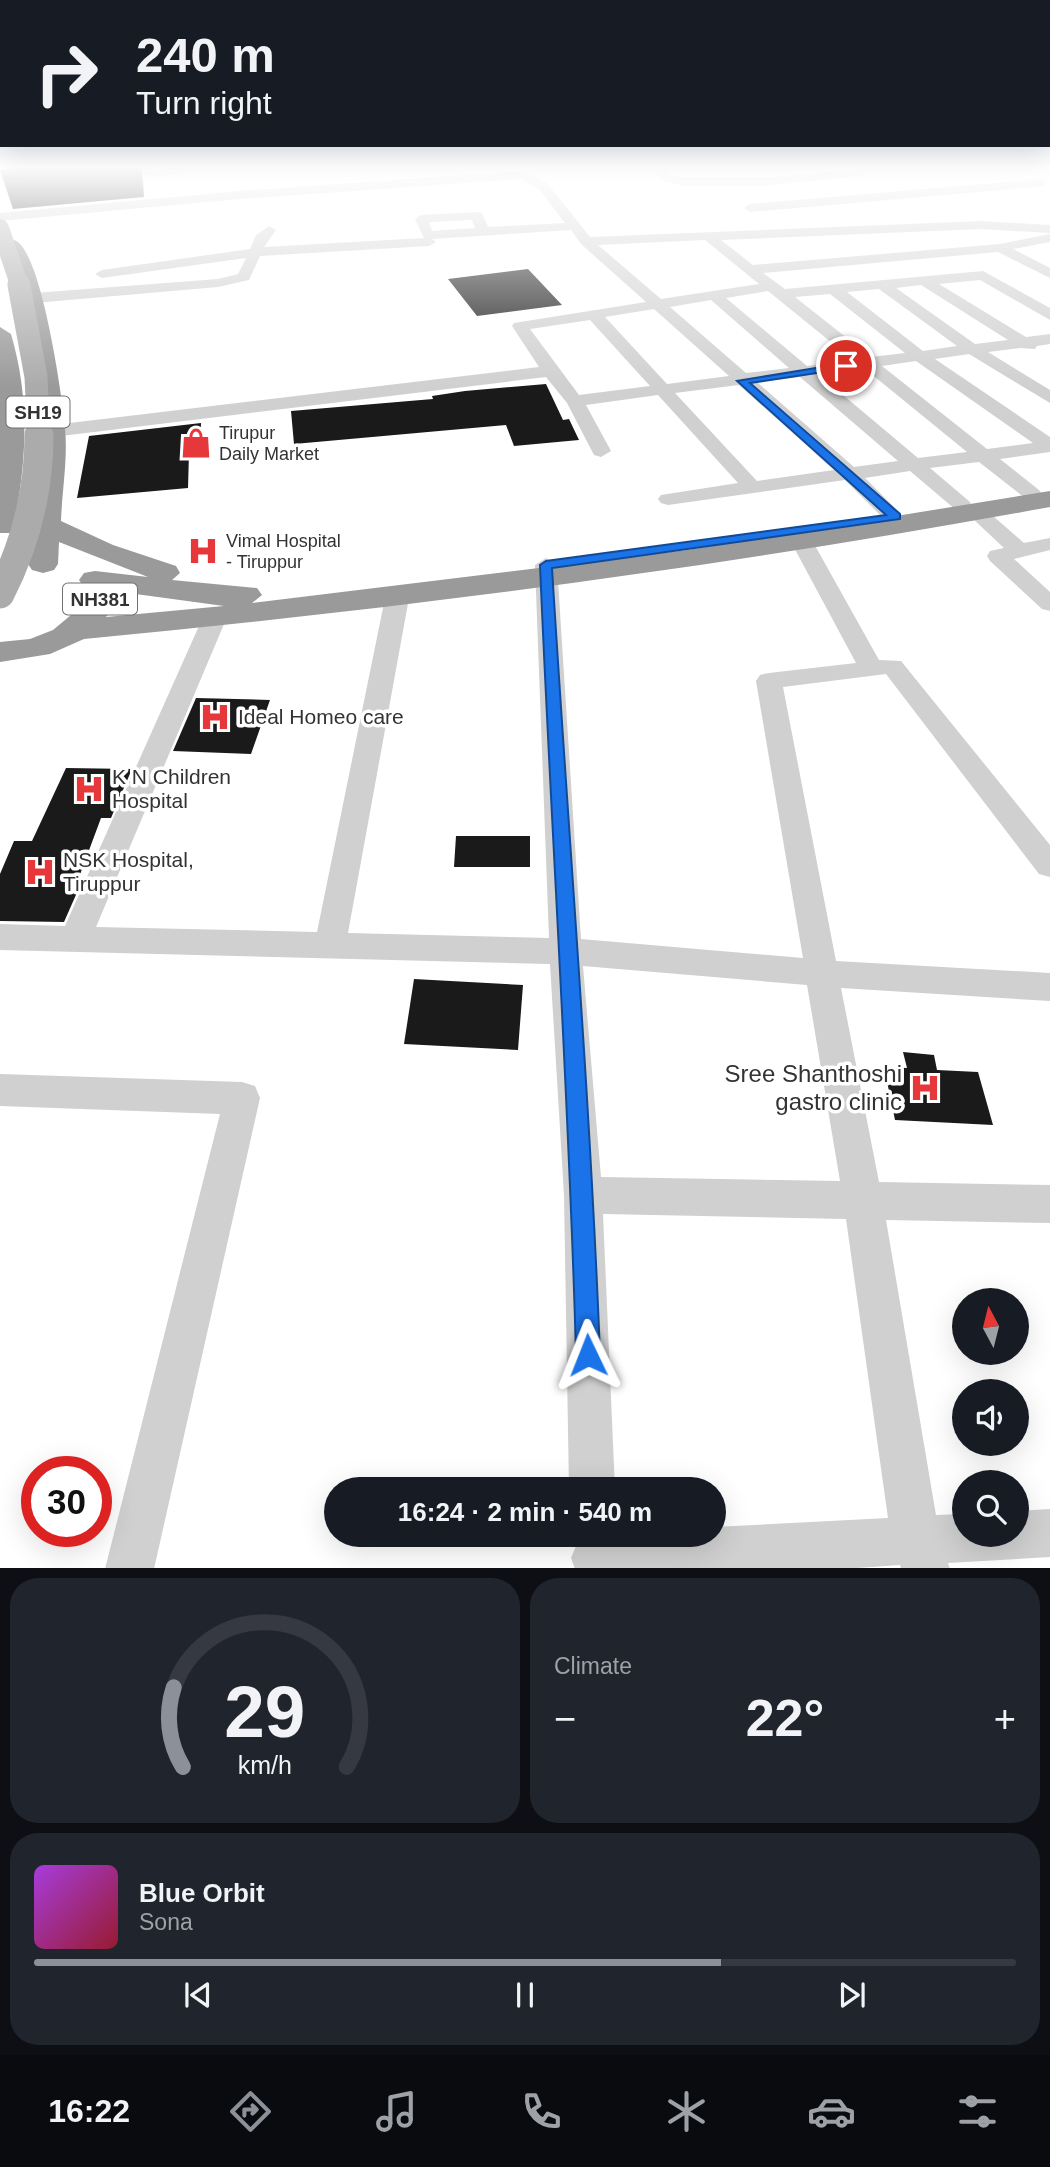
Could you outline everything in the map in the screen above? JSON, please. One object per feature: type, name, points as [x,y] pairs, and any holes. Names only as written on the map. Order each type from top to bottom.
[{"type":"highway","name":"NH381","points":[[12,241],[31,291],[53,431],[43,564]]},
{"type":"highway","points":[[0,334],[13,395],[8,482],[0,524],[44,524],[222,607]]},
{"type":"highway","name":"NH381","points":[[95,580],[222,607],[397,597],[971,510],[1044,495]]},
{"type":"highway","name":"NH381","points":[[0,652],[32,648],[76,630],[222,607],[545,573],[802,542],[899,521]]},
{"type":"highway","name":"NH381","points":[[0,571],[43,564],[83,571],[95,580],[101,591],[100,604],[91,617],[76,630]]},
{"type":"main road","name":"SH19","points":[[0,594],[28,536],[36,499],[38,417],[24,302],[4,241]]},
{"type":"main road","name":"SH19","points":[[0,275],[11,309],[26,421],[21,500],[0,558]]},
{"type":"street","points":[[31,291],[218,283],[244,277],[259,241]]},
{"type":"street","points":[[586,241],[851,475],[899,521]]},
{"type":"street","points":[[716,241],[754,269],[982,455],[1044,495]]},
{"type":"street","points":[[754,269],[1000,248],[1030,241]]},
{"type":"street","points":[[82,277],[255,253],[429,242]]},
{"type":"street","points":[[1000,248],[1050,274]]},
{"type":"street","points":[[940,254],[975,276]]},
{"type":"street","points":[[601,451],[575,401],[550,371],[520,326],[712,294],[833,289],[983,275],[1050,315]]},
{"type":"street","points":[[31,291],[55,280]]},
{"type":"street","points":[[924,281],[1050,358]]},
{"type":"street","points":[[883,285],[972,349],[1050,398]]},
{"type":"street","points":[[833,289],[919,356],[1050,446]]},
{"type":"street","points":[[712,294],[1020,551]]},
{"type":"street","points":[[592,313],[666,390],[753,488]]},
{"type":"street","points":[[575,401],[1050,339]]},
{"type":"street","points":[[53,431],[550,371]]},
{"type":"street","points":[[668,499],[1050,446]]},
{"type":"street","points":[[802,542],[871,668]]},
{"type":"street","points":[[1050,544],[998,556],[1050,604]]},
{"type":"street","points":[[545,573],[583,1195],[592,1477]]},
{"type":"street","points":[[330,945],[397,597]]},
{"type":"street","points":[[75,939],[222,607]]},
{"type":"street","points":[[921,1555],[863,1200],[769,681],[892,666],[1050,866]]},
{"type":"street","points":[[0,937],[566,951],[900,981],[1050,987]]},
{"type":"street","points":[[0,1090],[242,1097],[129,1568]]},
{"type":"street","points":[[583,1195],[1050,1204]]},
{"type":"street","points":[[595,1554],[921,1555],[1050,1533]]},
{"type":"building","points":[[528,269],[562,305],[477,316],[448,279]]},
{"type":"building","points":[[546,384],[563,420],[569,419],[579,440],[514,446],[506,425],[294,444],[291,411],[433,399],[432,396],[465,391]]},
{"type":"building","points":[[201,423],[200,452],[189,453],[188,488],[77,498],[89,436]]},
{"type":"building","points":[[196,698],[270,700],[251,754],[173,751]]},
{"type":"building","points":[[66,768],[132,769],[111,818],[101,818],[75,888],[79,888],[64,922],[0,921],[0,874],[14,841],[32,841]]},
{"type":"building","points":[[456,836],[530,836],[530,867],[454,867]]},
{"type":"building","points":[[414,979],[523,985],[518,1050],[404,1044]]},
{"type":"building","points":[[903,1052],[934,1055],[937,1070],[978,1072],[993,1125],[895,1120],[884,1067],[907,1068]]},
{"type":"place","name":"Tirupur Daily Market","points":[[196,443]]},
{"type":"place","name":"Vimal Hospital - Tiruppur","points":[[203,551]]},
{"type":"place","name":"Ideal Homeo care","points":[[215,717]]},
{"type":"place","name":"K N Children Hospital","points":[[89,789]]},
{"type":"place","name":"NSK Hospital, Tiruppur","points":[[40,872]]},
{"type":"place","name":"Sree Shanthoshi gastro clinic","points":[[925,1088]]},
{"type":"route","points":[[588,1355],[583,1195],[564,925],[546,565],[896,517],[742,381],[846,366]]}]
